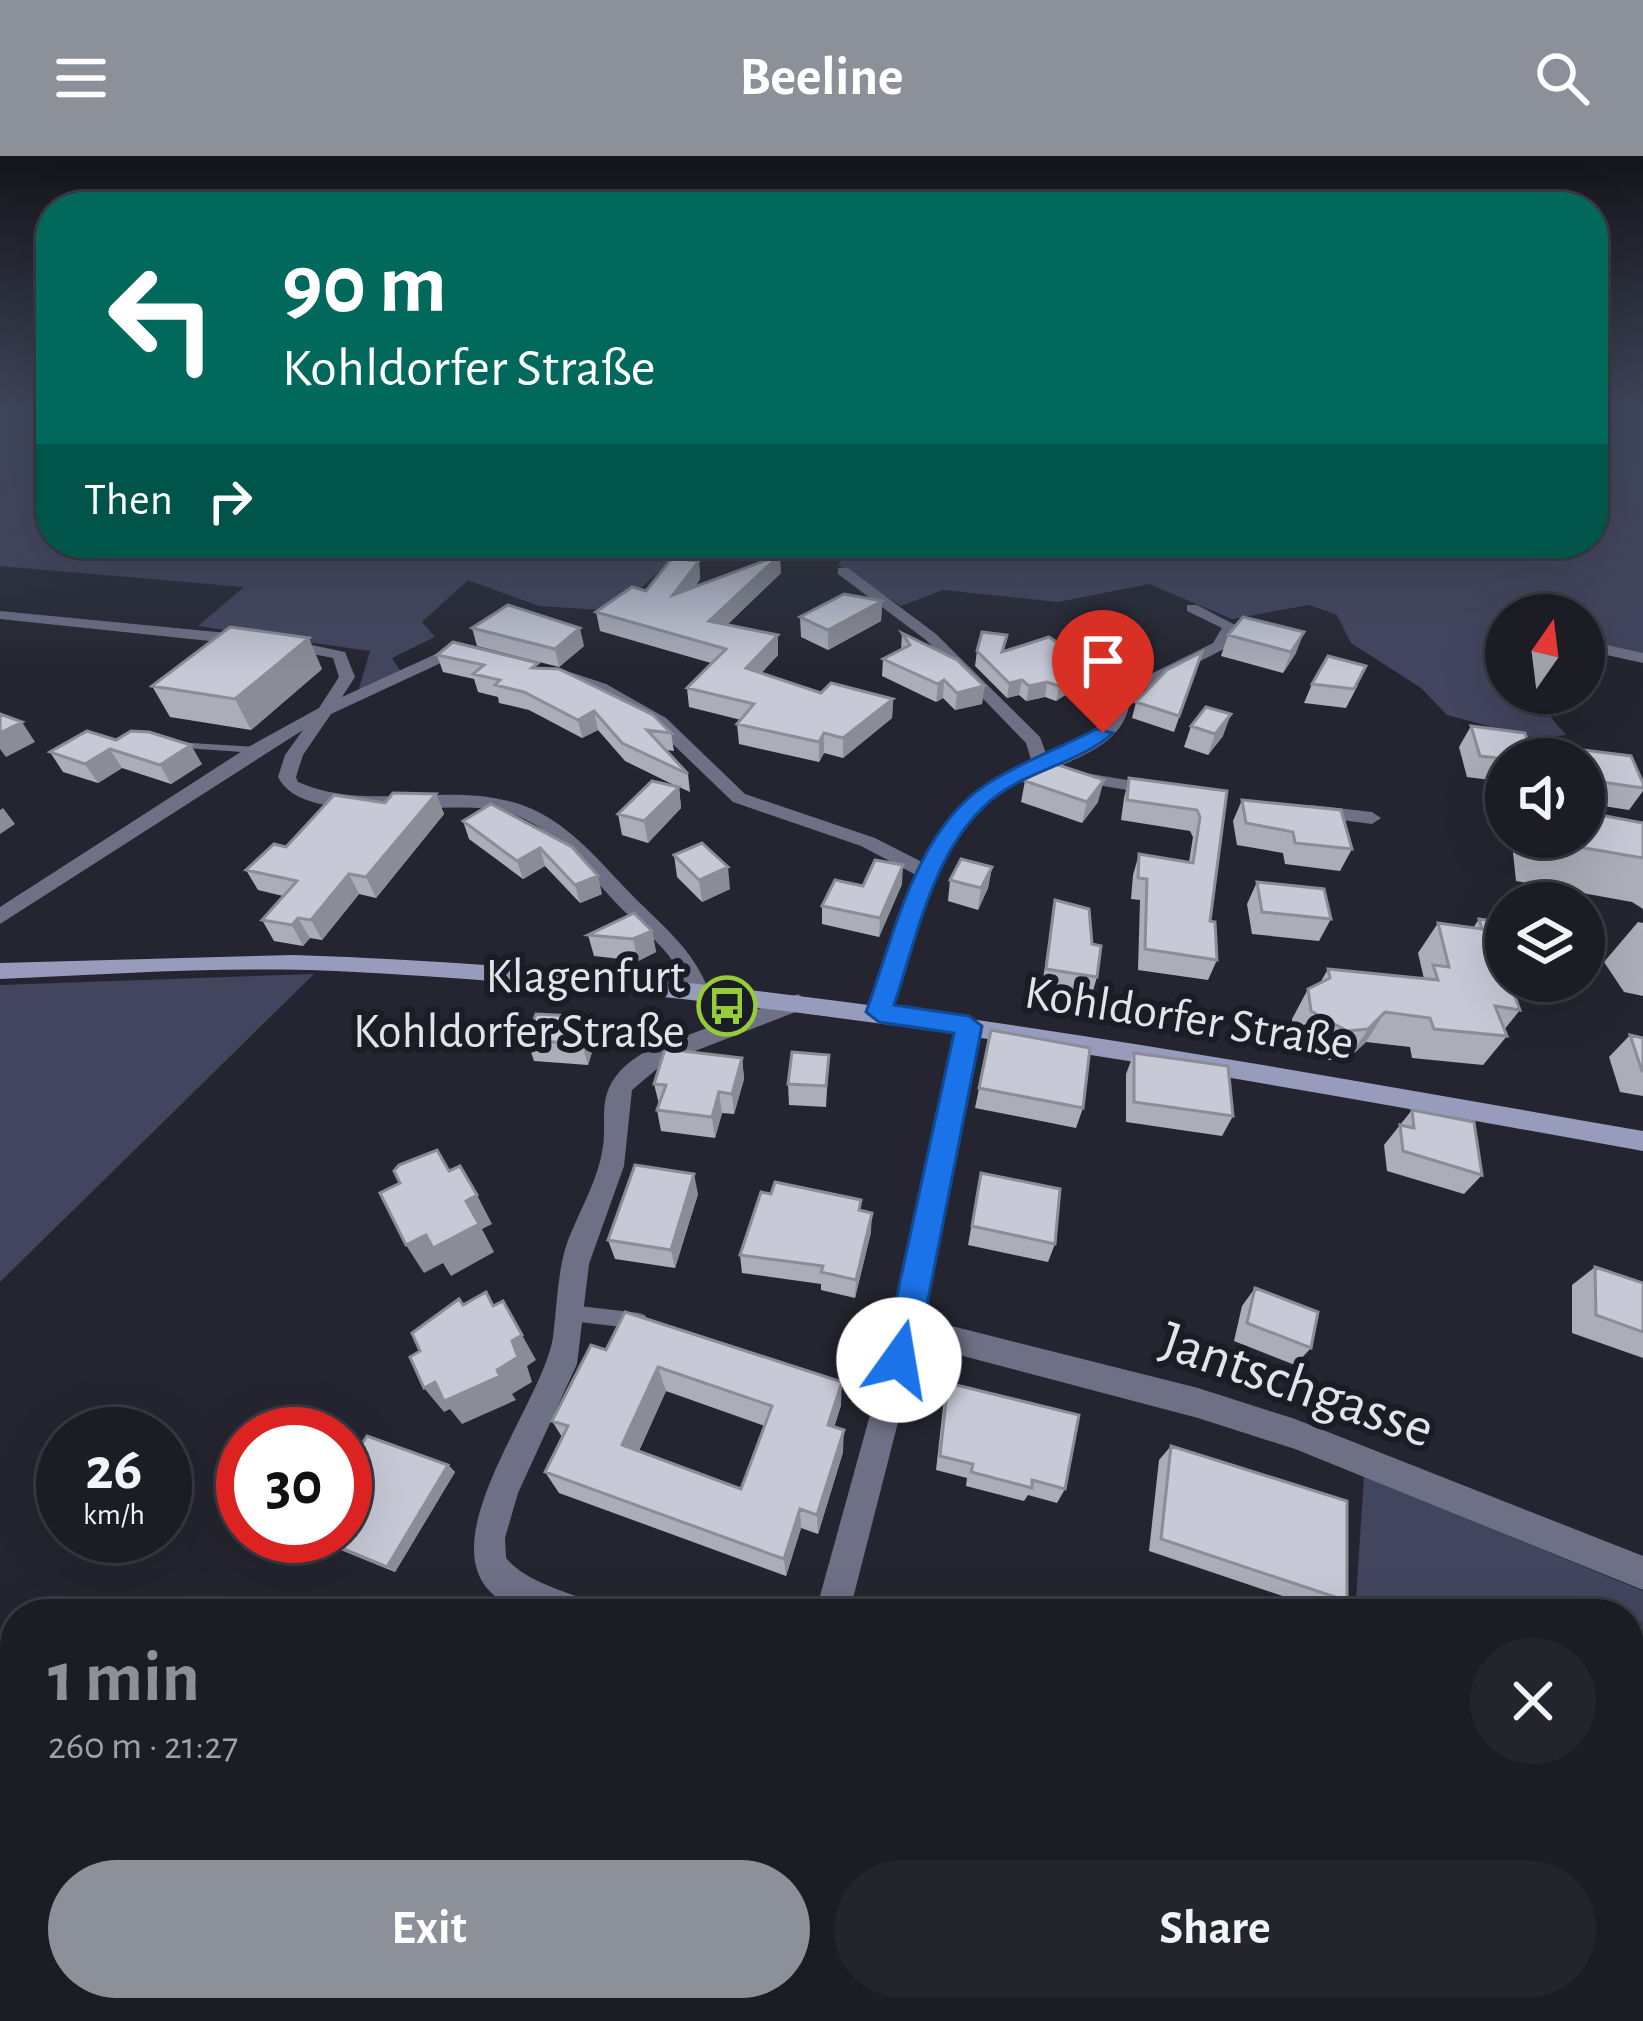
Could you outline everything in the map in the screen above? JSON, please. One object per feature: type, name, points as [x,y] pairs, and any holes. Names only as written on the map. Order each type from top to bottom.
[{"type":"street","points":[[842,572],[931,638],[1034,740],[1035,764]]},
{"type":"street","points":[[879,1012],[928,874],[973,804],[1035,764],[1103,733],[1118,718],[1125,693],[1219,646],[1230,626],[1192,608]]},
{"type":"street","points":[[0,615],[217,636],[340,655],[347,676],[294,755],[287,777],[291,785],[332,801],[515,808],[563,835],[669,938],[692,970],[698,991]]},
{"type":"street","points":[[5,909],[325,711],[456,650],[476,646]]},
{"type":"street","points":[[1605,650],[1643,658]]},
{"type":"street","points":[[525,665],[599,687],[653,718],[739,798],[868,842],[928,874]]},
{"type":"street","points":[[1035,764],[1173,793]]},
{"type":"street","points":[[1285,809],[1372,818]]},
{"type":"street","name":"Kohldorfer Straße","points":[[0,971],[333,964],[698,991],[969,1026],[1643,1141]]},
{"type":"street","points":[[545,1599],[502,1580],[490,1564],[488,1543],[515,1464],[563,1362],[575,1265],[616,1149],[613,1116],[625,1081],[670,1049],[761,1022],[797,1002]]},
{"type":"street","points":[[836,1599],[908,1328],[969,1026]]},
{"type":"street","name":"Jantschgasse","points":[[908,1328],[1198,1402],[1295,1434],[1643,1573]]},
{"type":"lane","points":[[165,744],[256,750]]},
{"type":"lane","points":[[571,1313],[652,1324]]},
{"type":"shaded area","points":[[0,497],[36,497],[36,558],[674,558],[616,611],[539,606],[468,580],[422,622],[435,637],[392,658],[401,672],[358,692],[370,651],[198,626],[244,587],[0,566]]},
{"type":"shaded area","points":[[1608,497],[1643,497],[1643,656],[1605,648],[1605,594],[1485,594],[1485,714],[1548,714],[1566,735],[1534,738],[1447,715],[1421,688],[1351,643],[1337,615],[1309,605],[1232,619],[1149,584],[1058,602],[943,590],[901,606],[838,565],[843,558],[1608,558]]},
{"type":"shaded area","points":[[314,974],[0,1282],[0,985]]},
{"type":"shaded area","points":[[1364,1476],[1643,1591],[1643,1599],[1356,1599]]},
{"type":"building","points":[[672,558],[699,561],[673,595],[777,558],[709,621],[778,635],[746,668],[821,693],[831,683],[893,699],[843,738],[824,733],[819,742],[737,724],[754,704],[687,688],[726,649],[596,612],[632,587],[646,591]]},
{"type":"building","points":[[844,594],[882,601],[828,630],[800,617]]},
{"type":"building","points":[[508,605],[580,628],[555,649],[472,628]]},
{"type":"building","points":[[1243,617],[1304,632],[1291,652],[1228,635]]},
{"type":"building","points":[[230,627],[309,638],[235,699],[152,686]]},
{"type":"building","points":[[982,632],[1007,635],[1002,652],[1049,637],[1092,665],[1059,686],[1047,682],[1029,686],[1022,680],[1009,683],[977,651]]},
{"type":"building","points":[[902,633],[957,660],[984,686],[957,693],[944,680],[938,684],[883,659],[910,645]]},
{"type":"building","points":[[453,642],[538,663],[532,668],[559,669],[653,715],[671,733],[647,730],[688,774],[622,743],[594,711],[578,720],[524,692],[495,685],[500,680],[473,674],[484,665],[437,655]]},
{"type":"building","points":[[1202,652],[1179,716],[1136,702],[1167,670]]},
{"type":"building","points":[[1328,656],[1366,666],[1354,689],[1312,684]]},
{"type":"building","points":[[1206,707],[1231,714],[1215,734],[1191,726]]},
{"type":"building","points":[[0,714],[22,722],[0,733]]},
{"type":"building","points":[[1471,726],[1525,733],[1527,738],[1485,738],[1485,757],[1480,756]]},
{"type":"building","points":[[87,731],[116,740],[131,731],[149,732],[191,745],[160,765],[110,749],[85,764],[50,752]]},
{"type":"building","points":[[1605,753],[1631,756],[1643,788],[1605,782]]},
{"type":"building","points":[[1043,760],[1104,780],[1087,802],[1025,781]]},
{"type":"building","points":[[1129,778],[1227,791],[1210,921],[1215,922],[1217,960],[1145,949],[1147,879],[1138,878],[1139,854],[1193,863],[1200,817],[1197,810],[1127,800]]},
{"type":"building","points":[[652,781],[679,787],[644,821],[618,814]]},
{"type":"building","points":[[393,793],[436,794],[366,877],[349,874],[311,920],[298,918],[292,925],[262,920],[297,881],[246,870],[274,844],[286,847],[334,795],[385,803]]},
{"type":"building","points":[[1242,800],[1341,810],[1352,849],[1295,843],[1293,832],[1246,823]]},
{"type":"building","points":[[491,804],[572,847],[598,876],[575,885],[540,848],[517,861],[463,821]]},
{"type":"building","points":[[1605,816],[1643,823],[1643,858],[1605,851]]},
{"type":"building","points":[[702,843],[728,867],[699,880],[674,855]]},
{"type":"building","points":[[961,859],[992,867],[981,888],[950,880]]},
{"type":"building","points":[[875,860],[903,865],[880,918],[822,906],[835,880],[863,886]]},
{"type":"building","points":[[1257,882],[1324,889],[1331,919],[1262,912]]},
{"type":"building","points":[[1055,900],[1089,909],[1092,944],[1101,946],[1097,977],[1046,969]]},
{"type":"building","points":[[634,913],[652,931],[633,939],[588,935]]},
{"type":"building","points":[[1479,919],[1485,920],[1485,1002],[1517,1002],[1520,1010],[1495,1006],[1507,1036],[1434,1029],[1430,1018],[1385,1012],[1368,1029],[1347,1031],[1311,1011],[1308,989],[1330,978],[1328,969],[1438,980],[1433,965],[1449,967],[1438,923],[1482,929]]},
{"type":"building","points":[[536,1014],[591,1017],[582,1044],[527,1040]]},
{"type":"building","points":[[991,1030],[1090,1048],[1083,1108],[979,1088]]},
{"type":"building","points":[[1630,1035],[1643,1038],[1643,1071],[1642,1071]]},
{"type":"building","points":[[665,1049],[742,1058],[732,1094],[719,1092],[712,1117],[657,1110],[666,1085],[654,1084]]},
{"type":"building","points":[[792,1052],[829,1055],[826,1086],[788,1084]]},
{"type":"building","points":[[1134,1053],[1228,1066],[1233,1116],[1134,1102]]},
{"type":"building","points":[[1412,1110],[1474,1122],[1482,1175],[1403,1151],[1400,1125],[1414,1128]]},
{"type":"building","points":[[437,1150],[449,1171],[460,1166],[477,1195],[466,1201],[479,1224],[433,1248],[426,1235],[406,1245],[380,1193],[400,1183],[394,1171],[399,1165]]},
{"type":"building","points":[[635,1165],[694,1174],[671,1250],[608,1240]]},
{"type":"building","points":[[981,1173],[1060,1189],[1055,1244],[972,1226]]},
{"type":"building","points":[[775,1182],[861,1200],[859,1210],[872,1213],[856,1280],[821,1272],[823,1266],[740,1255],[761,1192],[771,1194]]},
{"type":"building","points":[[1595,1267],[1643,1283],[1643,1332],[1596,1315]]},
{"type":"building","points":[[1255,1288],[1318,1312],[1311,1348],[1247,1323]]},
{"type":"building","points":[[486,1292],[493,1306],[503,1301],[522,1335],[512,1341],[518,1357],[497,1370],[500,1376],[444,1401],[435,1382],[424,1388],[410,1357],[420,1351],[412,1333],[459,1299],[463,1305]]},
{"type":"building","points":[[625,1312],[842,1382],[828,1425],[844,1430],[817,1515],[800,1509],[784,1559],[545,1472],[568,1426],[552,1421],[591,1345],[606,1350]],"holes":[[[658,1367],[772,1406],[741,1489],[622,1445]]]},
{"type":"building","points":[[948,1383],[1079,1415],[1065,1489],[1032,1480],[1032,1488],[971,1472],[973,1464],[940,1456]]},
{"type":"building","points":[[372,1438],[448,1465],[387,1567],[372,1561]]},
{"type":"building","points":[[1171,1446],[1347,1501],[1347,1599],[1341,1599],[1161,1539]]},
{"type":"place","name":"Klagenfurt Kohldorfer Straße","points":[[727,1006]]},
{"type":"route","points":[[899,1360],[969,1026],[879,1012],[928,874],[957,823],[992,789],[1103,733]]}]
